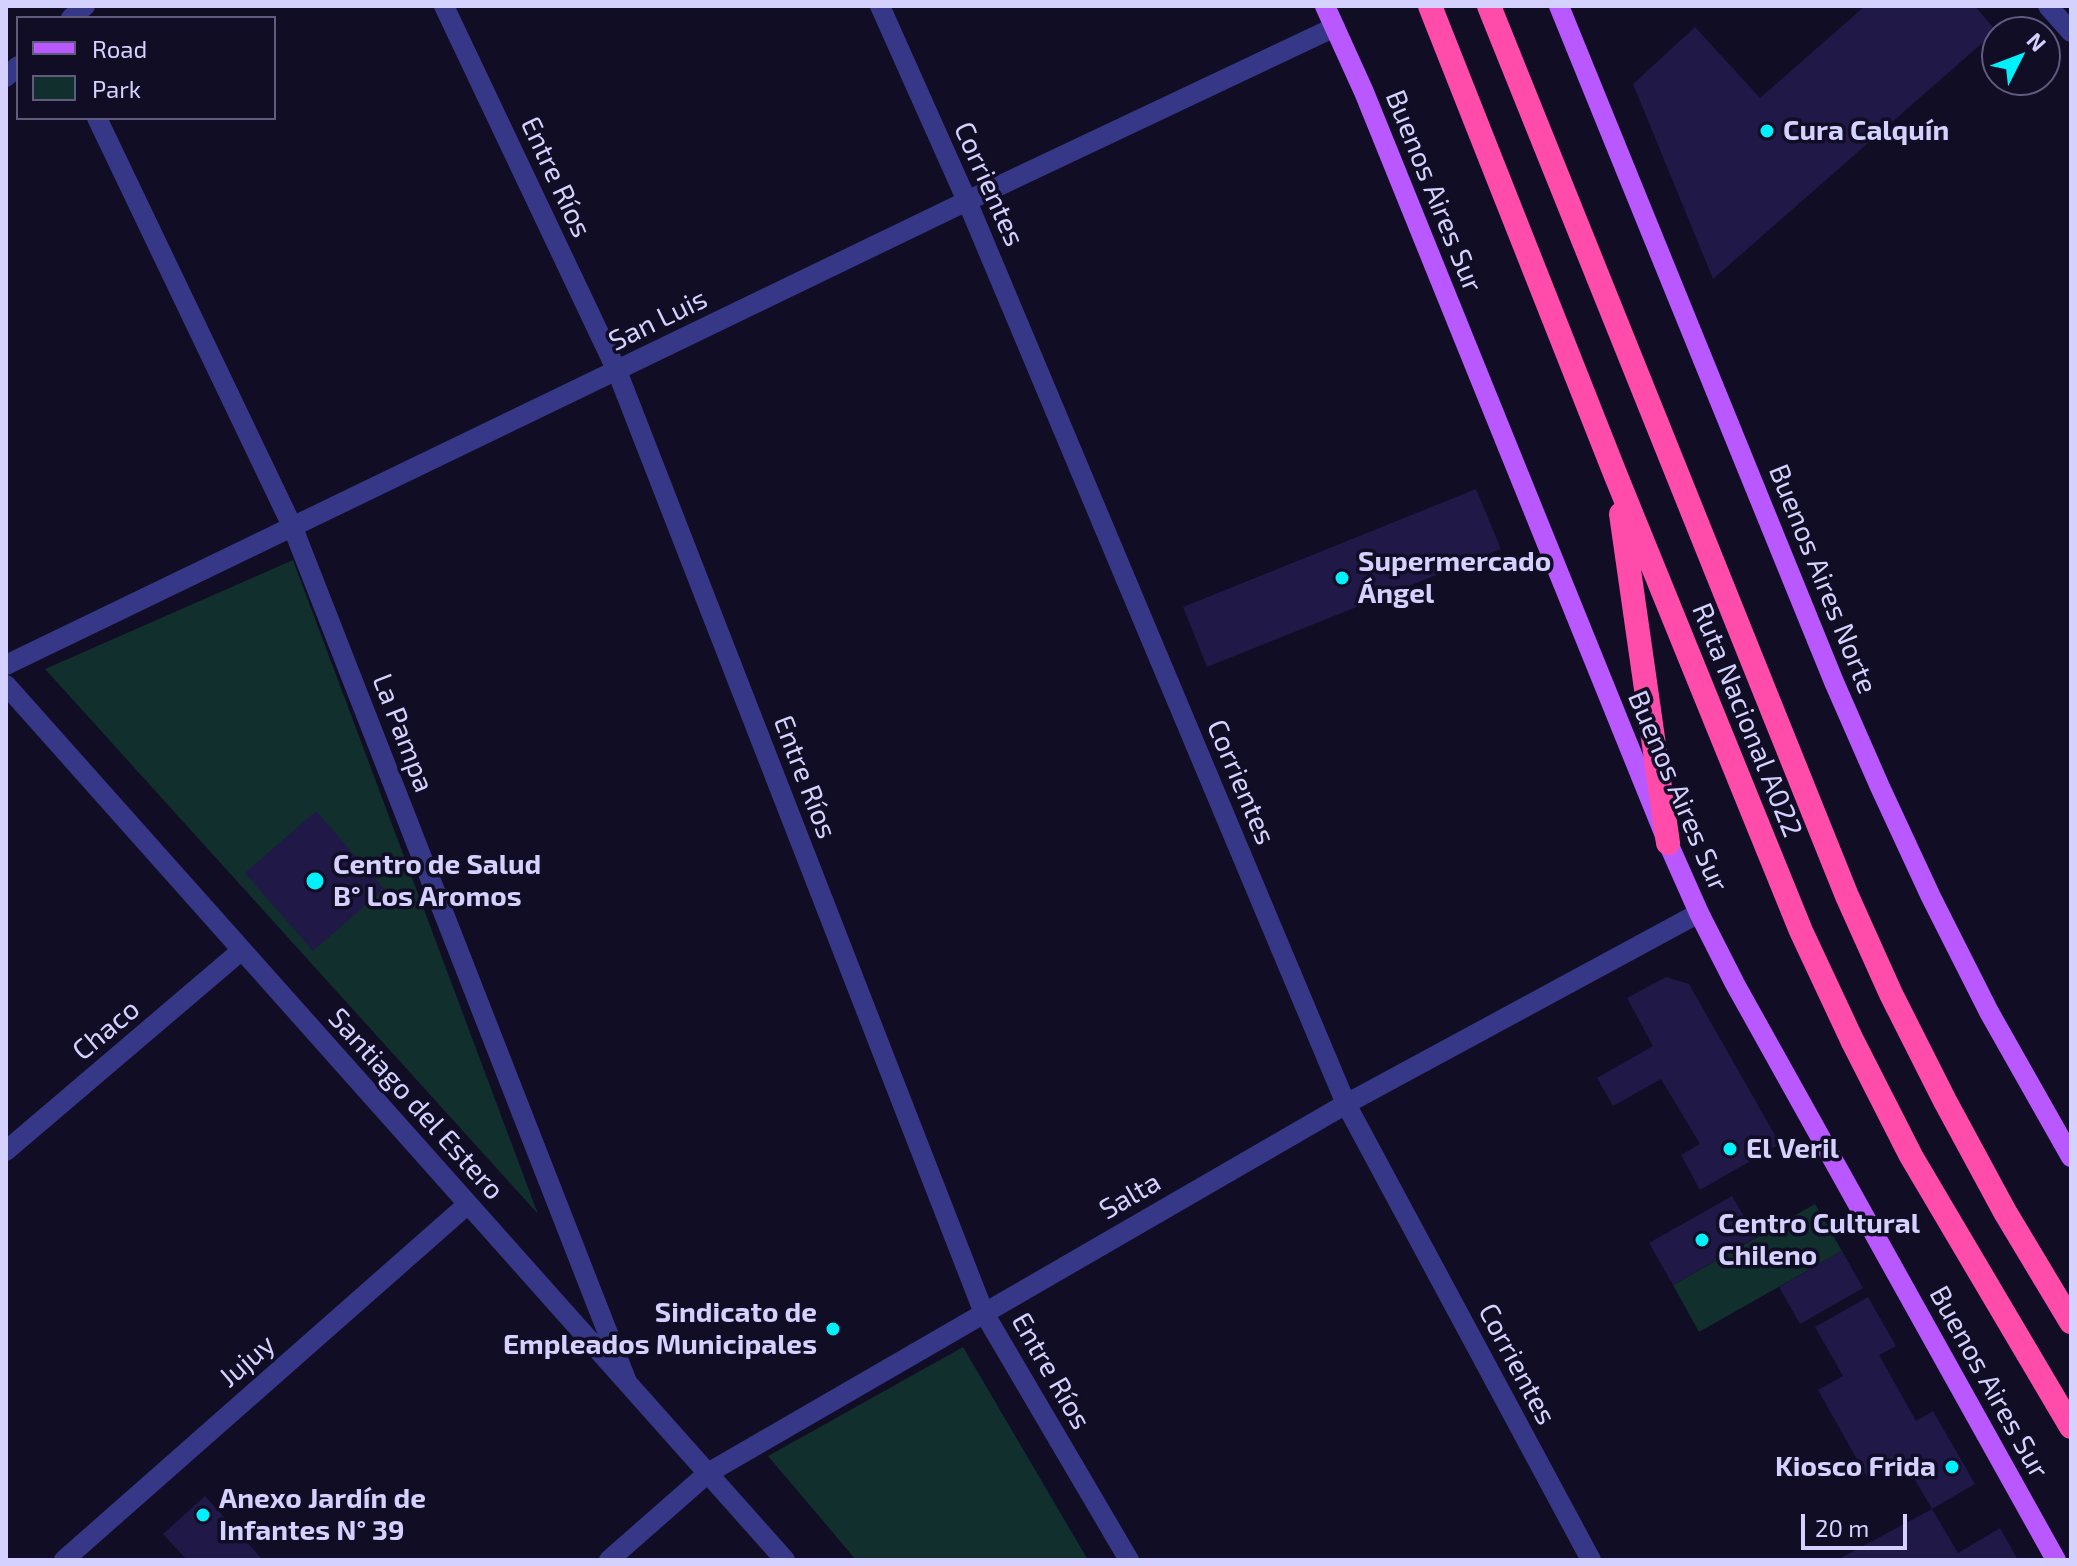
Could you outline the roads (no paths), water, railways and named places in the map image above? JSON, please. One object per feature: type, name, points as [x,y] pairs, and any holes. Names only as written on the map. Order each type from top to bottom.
[{"type":"highway","name":"Ruta Nacional A022","points":[[1430,6],[1801,931],[1911,1156],[2071,1427]]},
{"type":"highway","name":"Ruta Nacional A022","points":[[1489,6],[1847,896],[1891,994],[1945,1101],[2005,1212],[2071,1322]]},
{"type":"highway","points":[[1616,476],[1668,843]]},
{"type":"main road","name":"Buenos Aires Sur","points":[[1325,6],[1364,92],[1699,913],[1735,984],[2056,1560]]},
{"type":"main road","name":"Buenos Aires Norte","points":[[1559,6],[1834,682],[1880,787],[1989,1012],[2071,1157]]},
{"type":"street","name":"Entre Ríos","points":[[444,6],[617,371],[984,1313],[1129,1560]]},
{"type":"street","name":"Corrientes","points":[[880,6],[967,201],[1346,1104],[1591,1560]]},
{"type":"street","points":[[2048,6],[2071,32]]},
{"type":"street","name":"San Luis","points":[[6,665],[1335,27]]},
{"type":"street","name":"La Pampa","points":[[98,120],[293,528],[627,1382]]},
{"type":"street","name":"Santiago del Estero","points":[[6,685],[785,1560]]},
{"type":"street","name":"Salta","points":[[609,1560],[708,1473],[1346,1104],[1699,913]]},
{"type":"street","name":"Chaco","points":[[6,1151],[242,950]]},
{"type":"street","name":"Jujuy","points":[[64,1560],[468,1204]]},
{"type":"place","name":"Cura Calquín","points":[[1767,131]]},
{"type":"place","name":"Supermercado Ángel","points":[[1342,578]]},
{"type":"place","name":"Centro de Salud B° Los Aromos","points":[[315,881]]},
{"type":"place","name":"El Veril","points":[[1730,1149]]},
{"type":"place","name":"Centro Cultural Chileno","points":[[1702,1240]]},
{"type":"place","name":"Sindicato de Empleados Municipales","points":[[833,1329]]},
{"type":"place","name":"Kiosco Frida","points":[[1952,1467]]},
{"type":"place","name":"Anexo Jardín de Infantes N° 39","points":[[203,1515]]}]
